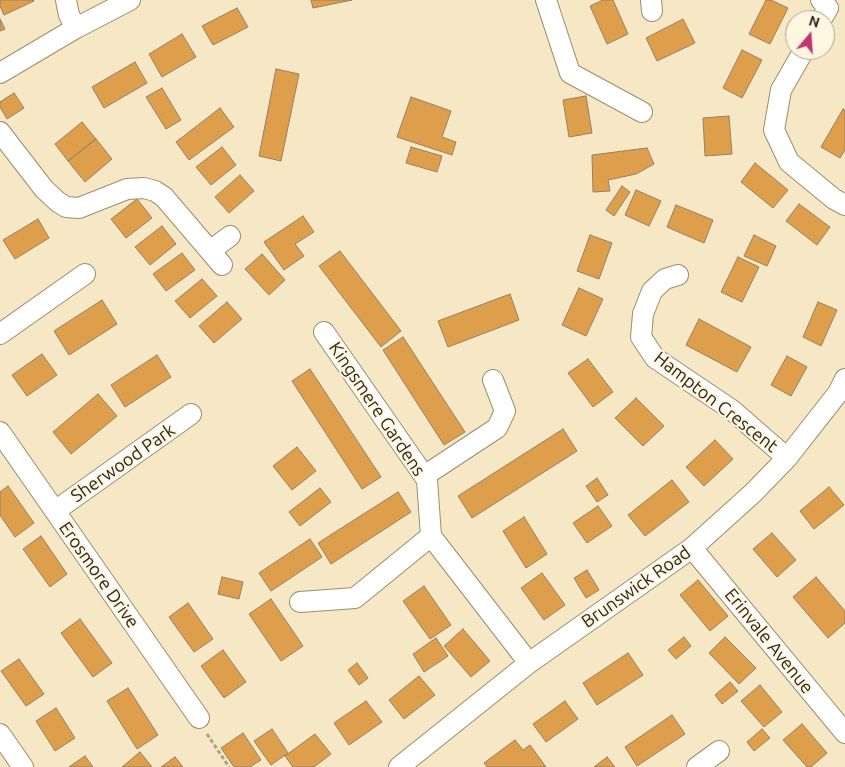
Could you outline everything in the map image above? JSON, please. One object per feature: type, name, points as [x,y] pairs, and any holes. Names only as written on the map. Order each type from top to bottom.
[{"type":"street","points":[[66,0],[69,15],[76,28]]},
{"type":"street","points":[[0,73],[76,28],[130,0]]},
{"type":"street","points":[[546,0],[570,73],[642,112]]},
{"type":"street","points":[[798,60],[781,90],[774,130],[789,162],[834,199],[845,205]]},
{"type":"street","points":[[0,132],[44,189],[66,207],[78,208],[128,189],[144,188],[155,191],[164,197],[216,258],[230,236]]},
{"type":"street","points":[[0,334],[85,274]]},
{"type":"street","name":"Hampton Crescent","points":[[678,275],[665,279],[652,291],[643,314],[641,337],[654,358],[732,410],[787,458]]},
{"type":"street","name":"Kingsmere Gardens","points":[[324,332],[427,480],[431,536]]},
{"type":"street","points":[[424,476],[497,428],[505,411],[493,380]]},
{"type":"street","name":"Brunswick Road","points":[[399,767],[529,663],[692,548],[753,494],[787,458],[842,389]]},
{"type":"street","name":"Sherwood Park","points":[[55,511],[191,414]]},
{"type":"street","name":"Erosmore Drive","points":[[0,432],[199,718]]},
{"type":"street","points":[[300,602],[355,598],[431,536],[529,663]]},
{"type":"street","name":"Erinvale Avenue","points":[[692,548],[845,733]]},
{"type":"street","points":[[0,734],[22,767]]},
{"type":"street","points":[[697,767],[719,751]]},
{"type":"path","points":[[199,718],[206,734],[229,767]]},
{"type":"building","points":[[0,0],[34,1],[4,15],[0,6]]},
{"type":"building","points":[[311,0],[352,0],[313,8]]},
{"type":"building","points":[[603,0],[613,0],[628,34],[607,44],[590,6]]},
{"type":"building","points":[[766,0],[771,0],[788,8],[785,10],[785,14],[770,44],[749,34]]},
{"type":"building","points":[[237,8],[248,27],[213,45],[202,26]]},
{"type":"building","points":[[0,19],[5,29],[0,31]]},
{"type":"building","points":[[683,19],[695,43],[657,61],[646,38]]},
{"type":"building","points":[[182,34],[196,57],[162,77],[149,54]]},
{"type":"building","points":[[742,50],[762,60],[742,98],[723,88]]},
{"type":"building","points":[[135,62],[147,83],[104,108],[92,87]]},
{"type":"building","points":[[276,69],[299,74],[281,161],[259,156]]},
{"type":"building","points":[[162,88],[181,120],[166,129],[146,97]]},
{"type":"building","points":[[14,93],[24,108],[7,119],[0,107],[0,102]]},
{"type":"building","points":[[586,96],[592,133],[569,137],[563,100]]},
{"type":"building","points":[[411,97],[451,111],[442,137],[456,142],[452,155],[397,137]]},
{"type":"building","points":[[220,108],[234,127],[189,160],[176,142]]},
{"type":"building","points":[[843,109],[845,110],[845,150],[840,158],[821,147]]},
{"type":"building","points":[[729,116],[732,154],[705,156],[703,118]]},
{"type":"building","points":[[82,122],[96,139],[68,161],[55,144]]},
{"type":"building","points":[[96,139],[112,159],[85,182],[68,161]]},
{"type":"building","points":[[222,147],[236,165],[211,185],[196,167]]},
{"type":"building","points":[[411,147],[442,156],[437,172],[406,163]]},
{"type":"building","points":[[647,148],[654,164],[636,174],[608,180],[610,191],[593,192],[592,155]]},
{"type":"building","points":[[755,163],[788,190],[773,208],[741,182]]},
{"type":"building","points":[[240,175],[254,191],[229,213],[215,197]]},
{"type":"building","points":[[622,186],[630,192],[614,216],[606,210]]},
{"type":"building","points":[[636,190],[661,201],[649,226],[625,215]]},
{"type":"building","points":[[137,199],[152,218],[126,238],[111,219]]},
{"type":"building","points":[[799,204],[830,227],[817,245],[786,221]]},
{"type":"building","points":[[676,205],[713,220],[704,243],[667,227]]},
{"type":"building","points":[[303,216],[314,232],[295,244],[304,256],[284,270],[264,242]]},
{"type":"building","points":[[38,219],[49,238],[15,259],[3,240]]},
{"type":"building","points":[[162,226],[176,244],[150,265],[135,247]]},
{"type":"building","points":[[590,235],[612,243],[599,279],[577,271]]},
{"type":"building","points":[[754,235],[776,246],[767,266],[744,256]]},
{"type":"building","points":[[340,251],[401,331],[381,347],[319,266]]},
{"type":"building","points":[[182,253],[195,270],[166,291],[153,274]]},
{"type":"building","points":[[262,254],[285,280],[269,295],[245,269]]},
{"type":"building","points":[[738,257],[759,267],[742,302],[721,292]]},
{"type":"building","points":[[202,279],[217,296],[190,318],[175,301]]},
{"type":"building","points":[[579,288],[603,299],[586,336],[562,325]]},
{"type":"building","points":[[510,294],[519,320],[448,347],[438,321]]},
{"type":"building","points":[[102,300],[117,324],[69,355],[54,331]]},
{"type":"building","points":[[227,302],[242,319],[214,343],[199,326]]},
{"type":"building","points":[[818,302],[837,310],[821,346],[803,337]]},
{"type":"building","points":[[699,319],[751,347],[737,372],[686,345]]},
{"type":"building","points":[[403,337],[465,432],[444,445],[383,350]]},
{"type":"building","points":[[42,354],[57,375],[27,396],[12,375]]},
{"type":"building","points":[[157,355],[171,377],[125,407],[111,385]]},
{"type":"building","points":[[787,356],[807,367],[791,396],[771,385]]},
{"type":"building","points":[[588,359],[613,392],[593,407],[568,373]]},
{"type":"building","points":[[310,369],[381,477],[362,489],[292,381]]},
{"type":"building","points":[[98,394],[117,416],[71,454],[53,432]]},
{"type":"building","points":[[636,398],[664,426],[643,446],[615,418]]},
{"type":"building","points":[[563,429],[577,451],[472,518],[458,496]]},
{"type":"building","points":[[715,440],[733,459],[704,486],[686,467]]},
{"type":"building","points":[[297,447],[316,471],[292,490],[273,466]]},
{"type":"building","points":[[597,478],[608,495],[597,502],[586,486]]},
{"type":"building","points":[[672,480],[689,502],[645,536],[628,515]]},
{"type":"building","points":[[8,486],[34,523],[15,537],[0,515],[0,492]]},
{"type":"building","points":[[829,487],[844,505],[814,529],[800,511]]},
{"type":"building","points":[[320,488],[331,502],[300,526],[289,512]]},
{"type":"building","points":[[398,492],[411,512],[331,564],[318,543]]},
{"type":"building","points":[[598,506],[612,526],[587,543],[573,523]]},
{"type":"building","points":[[524,517],[547,554],[526,568],[503,531]]},
{"type":"building","points":[[772,533],[796,560],[777,577],[753,549]]},
{"type":"building","points":[[41,536],[67,574],[50,587],[23,549]]},
{"type":"building","points":[[310,539],[322,557],[271,591],[259,573]]},
{"type":"building","points":[[587,570],[599,590],[586,598],[574,578]]},
{"type":"building","points":[[542,573],[565,605],[544,620],[521,588]]},
{"type":"building","points":[[222,577],[243,582],[239,599],[218,594]]},
{"type":"building","points":[[816,577],[845,611],[845,623],[828,638],[793,597]]},
{"type":"building","points":[[698,580],[728,616],[710,631],[680,595]]},
{"type":"building","points":[[424,586],[451,625],[430,639],[403,601]]},
{"type":"building","points":[[271,599],[303,646],[281,661],[249,614]]},
{"type":"building","points":[[188,603],[213,639],[194,652],[169,617]]},
{"type":"building","points":[[80,619],[112,663],[93,677],[61,633]]},
{"type":"building","points":[[463,629],[490,661],[471,677],[444,646]]},
{"type":"building","points":[[684,637],[691,646],[676,659],[668,650]]},
{"type":"building","points":[[725,637],[756,668],[739,684],[709,653]]},
{"type":"building","points":[[436,638],[448,656],[424,672],[413,654]]},
{"type":"building","points":[[223,650],[246,682],[224,698],[201,666]]},
{"type":"building","points":[[628,653],[643,675],[597,705],[583,683]]},
{"type":"building","points":[[19,659],[44,694],[26,706],[1,671]]},
{"type":"building","points":[[357,663],[368,678],[359,685],[348,670]]},
{"type":"building","points":[[419,676],[435,695],[404,719],[389,700]]},
{"type":"building","points":[[730,682],[738,691],[722,704],[715,695]]},
{"type":"building","points":[[760,685],[782,712],[764,727],[741,701]]},
{"type":"building","points":[[128,688],[158,735],[137,749],[107,701]]},
{"type":"building","points":[[366,701],[382,722],[349,745],[334,723]]},
{"type":"building","points":[[565,701],[578,719],[546,742],[533,724]]},
{"type":"building","points":[[56,708],[75,738],[55,751],[36,721]]},
{"type":"building","points":[[672,715],[685,734],[637,766],[625,747]]},
{"type":"building","points":[[802,724],[827,753],[811,767],[807,767],[783,740]]},
{"type":"building","points":[[272,729],[288,753],[271,765],[254,741]]},
{"type":"building","points":[[762,729],[770,738],[754,751],[747,742]]},
{"type":"building","points":[[243,733],[261,760],[250,767],[234,767],[221,748]]},
{"type":"building","points":[[315,734],[331,754],[314,767],[293,767],[285,756]]},
{"type":"building","points":[[515,740],[523,750],[530,745],[546,767],[487,767],[484,763]]},
{"type":"building","points":[[140,752],[152,767],[122,767]]},
{"type":"building","points":[[85,756],[93,767],[69,767]]},
{"type":"building","points":[[175,757],[183,767],[161,767]]},
{"type":"building","points":[[607,757],[615,767],[594,767]]}]
